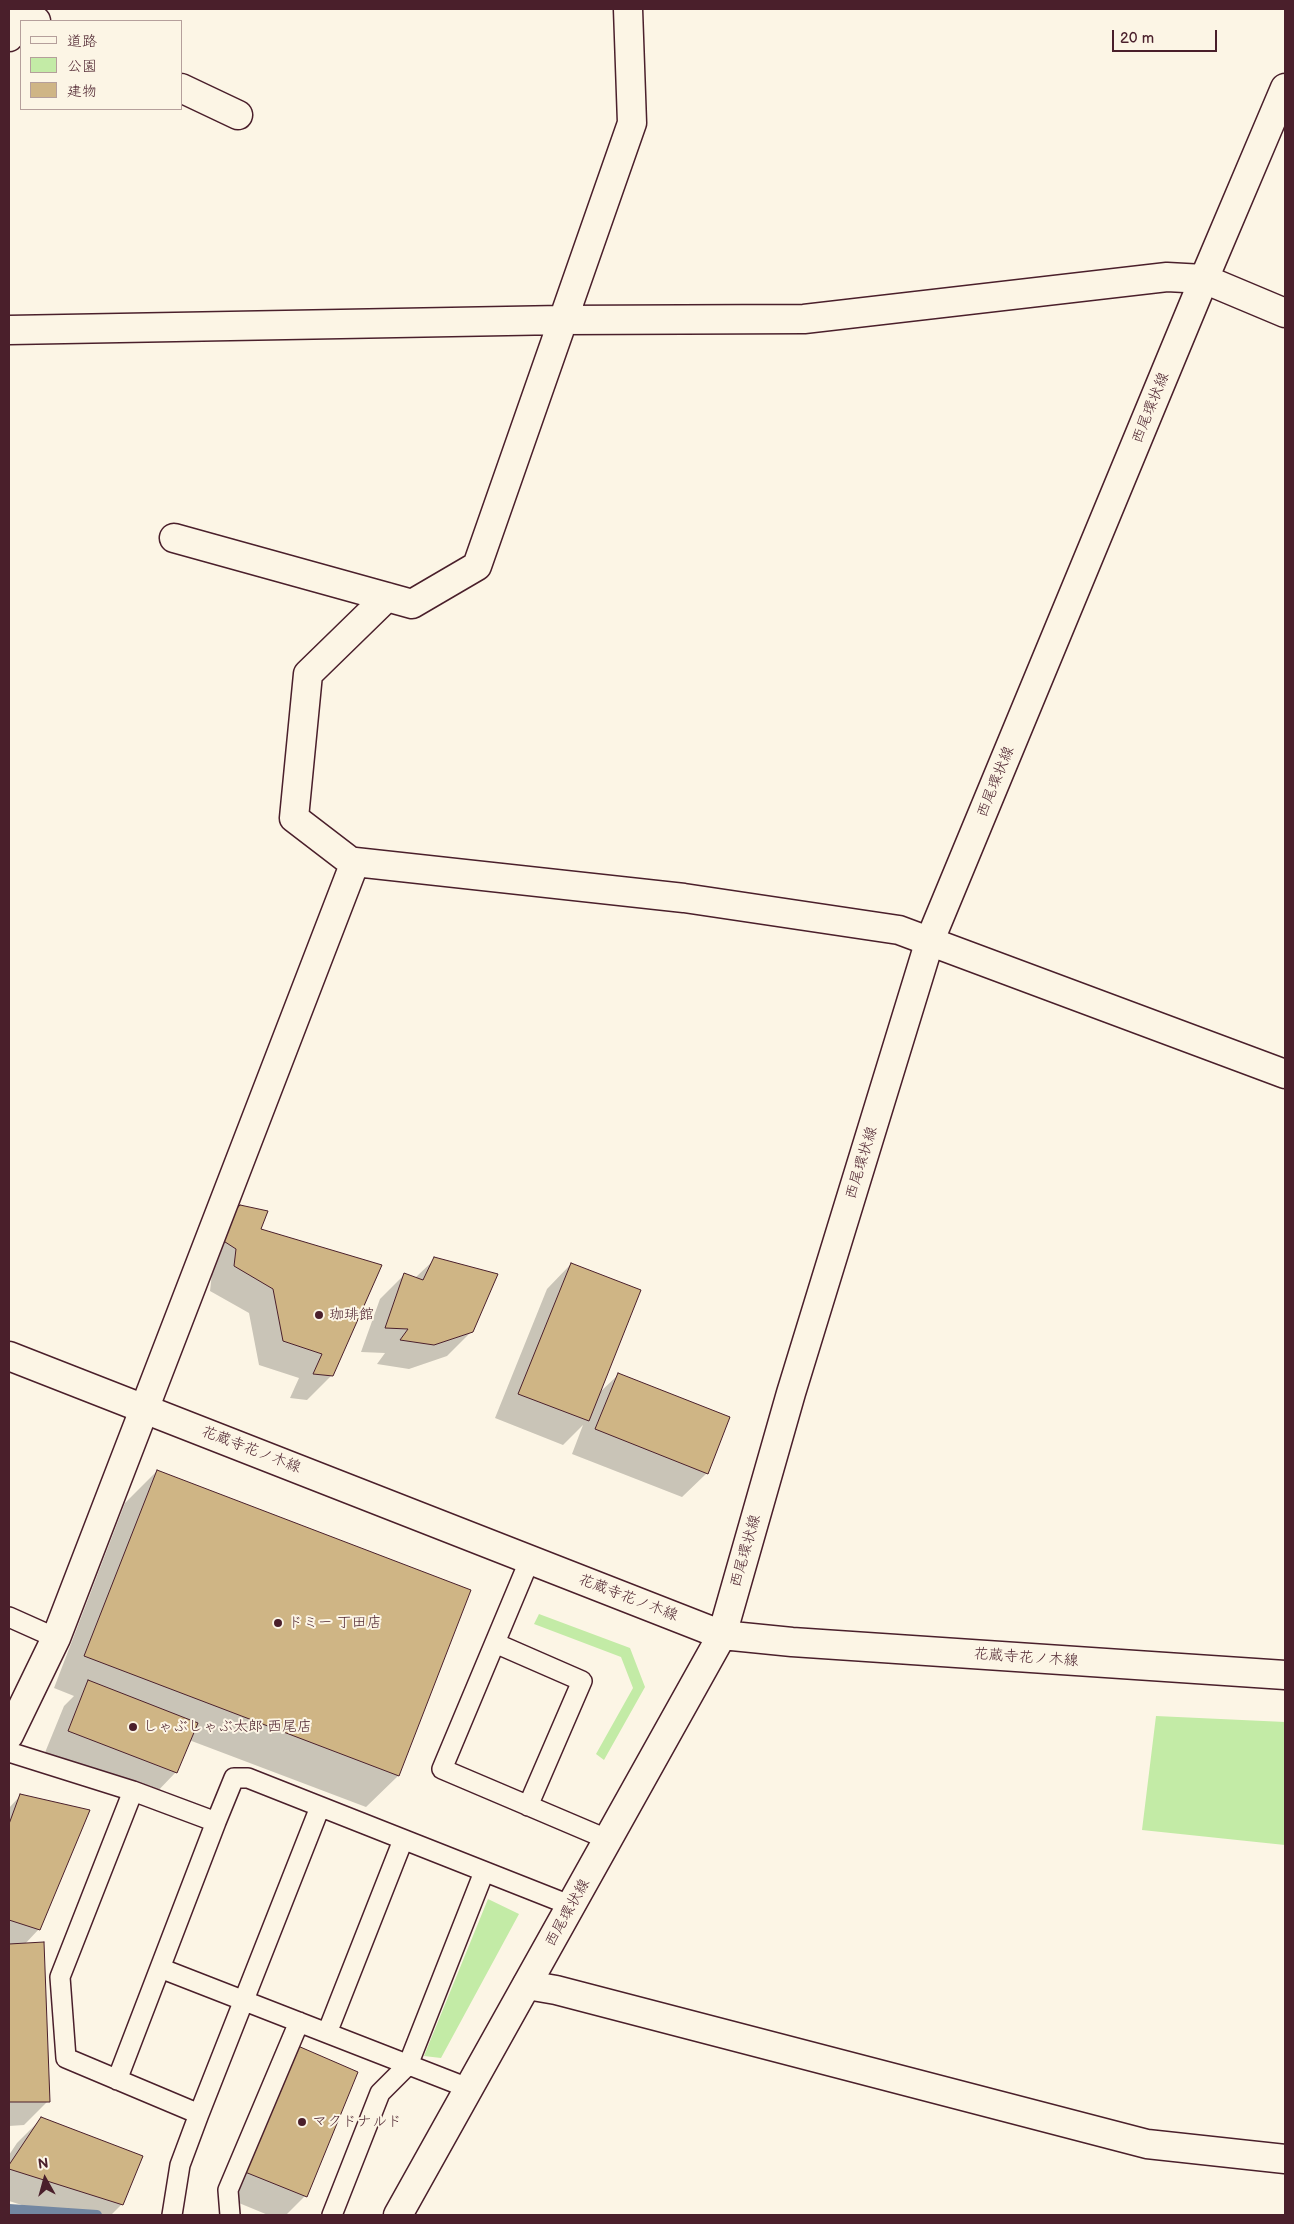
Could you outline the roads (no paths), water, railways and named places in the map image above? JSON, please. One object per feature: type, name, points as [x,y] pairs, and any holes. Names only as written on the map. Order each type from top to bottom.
[{"type":"street","points":[[174,538],[412,604],[477,566],[632,123],[628,9]]},
{"type":"street","points":[[182,88],[238,115]]},
{"type":"street","name":"西尾環状線","points":[[398,2215],[609,1840],[722,1634],[791,1393],[930,940],[1285,88]]},
{"type":"street","points":[[9,330],[562,320],[804,319],[1166,277],[1204,279],[1285,313]]},
{"type":"street","points":[[354,864],[294,818],[308,674],[387,597]]},
{"type":"street","points":[[9,1735],[56,1638],[354,862],[684,898],[899,930],[1285,1074]]},
{"type":"street","name":"花蔵寺花ノ木線","points":[[9,1356],[722,1634],[792,1642],[1285,1675]]},
{"type":"street","points":[[527,1985],[556,1990],[1147,2144],[1285,2159]]},
{"type":"lane","points":[[530,1560],[442,1769],[609,1840]]},
{"type":"lane","points":[[9,1617],[56,1638]]},
{"type":"lane","points":[[495,1643],[582,1681],[528,1806]]},
{"type":"lane","points":[[9,1752],[133,1791],[216,1822]]},
{"type":"lane","points":[[117,2080],[234,1778],[248,1778],[572,1906]]},
{"type":"lane","points":[[133,1791],[60,1977],[66,2058],[199,2114]]},
{"type":"lane","points":[[172,2215],[180,2165],[320,1807]]},
{"type":"lane","points":[[327,2033],[402,1840]]},
{"type":"lane","points":[[332,2215],[380,2093],[408,2065],[484,1872]]},
{"type":"lane","points":[[160,1968],[468,2088]]},
{"type":"lane","points":[[230,2215],[228,2190],[299,2022]]},
{"type":"waterway","points":[[9,2209],[97,2215]]},
{"type":"place","name":"珈琲館","points":[[319,1315]]},
{"type":"place","name":"ドミー 丁田店","points":[[278,1623]]},
{"type":"place","name":"しゃぶしゃぶ太郎 西尾店","points":[[133,1727]]},
{"type":"place","name":"マクドナルド","points":[[302,2122]]}]
